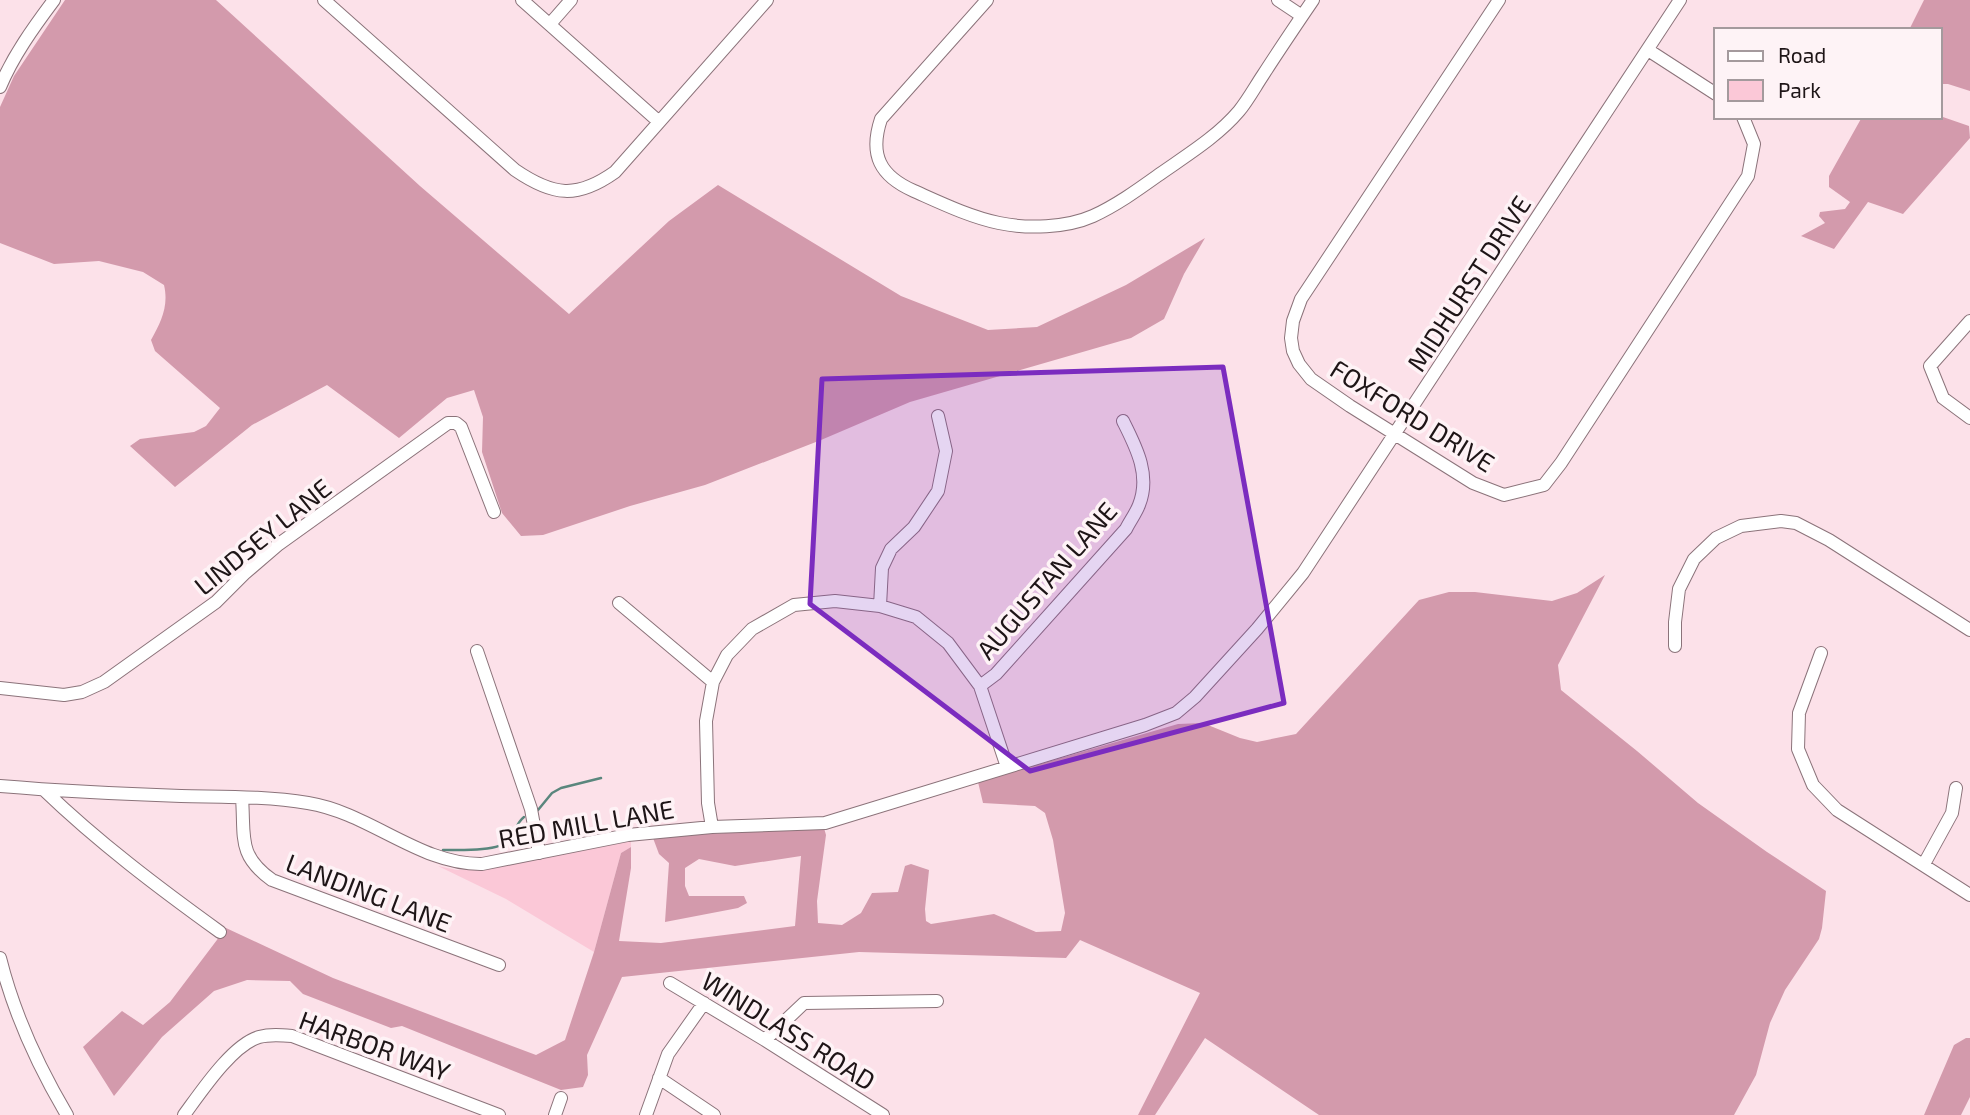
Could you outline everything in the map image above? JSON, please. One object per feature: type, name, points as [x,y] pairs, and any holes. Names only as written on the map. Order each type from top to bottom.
[{"type":"street","points":[[0,88],[33,27],[54,0]]},
{"type":"street","points":[[324,0],[516,170],[536,184],[556,190],[574,191],[597,185],[615,172],[767,0]]},
{"type":"street","points":[[523,0],[658,121]]},
{"type":"street","points":[[550,24],[571,0]]},
{"type":"street","points":[[987,0],[881,119],[876,135],[876,151],[881,166],[893,179],[912,190],[970,214],[1000,223],[1031,226],[1062,224],[1090,217],[1117,204],[1223,127],[1240,110],[1313,0]]},
{"type":"street","points":[[1278,0],[1302,16]]},
{"type":"street","name":"FOXFORD DRIVE","points":[[1499,0],[1301,299],[1293,321],[1291,338],[1299,364],[1311,379],[1473,484],[1504,495],[1544,485],[1562,463],[1748,176],[1755,144],[1744,119]]},
{"type":"street","name":"MIDHURST DRIVE","points":[[1176,713],[1195,697],[1257,629],[1303,573],[1680,0]]},
{"type":"street","points":[[1648,50],[1714,93]]},
{"type":"street","points":[[1970,321],[1930,366],[1943,398],[1970,418]]},
{"type":"street","points":[[880,606],[883,568],[891,549],[914,527],[938,491],[946,451],[938,416]]},
{"type":"street","name":"AUGUSTAN LANE","points":[[980,686],[996,674],[1131,521],[1140,503],[1144,479],[1138,451],[1122,421]]},
{"type":"street","name":"LINDSEY LANE","points":[[0,688],[64,695],[82,692],[104,682],[216,602],[279,544],[448,423],[456,423],[461,427],[494,512]]},
{"type":"street","points":[[1675,646],[1679,589],[1694,559],[1716,538],[1741,526],[1781,521],[1796,523],[1829,540],[1970,630]]},
{"type":"street","points":[[712,827],[708,803],[706,721],[713,682],[727,654],[752,629],[794,605],[835,601],[880,606],[916,617],[948,643],[980,686],[1007,766]]},
{"type":"street","points":[[619,603],[713,682]]},
{"type":"street","points":[[477,651],[531,810],[540,853]]},
{"type":"street","points":[[1821,653],[1799,713],[1798,749],[1813,785],[1837,810],[1970,895]]},
{"type":"street","name":"RED MILL LANE","points":[[0,786],[310,803],[354,816],[442,859],[465,864],[482,864],[628,835],[712,827],[825,823],[1176,713]]},
{"type":"street","points":[[1924,864],[1952,813],[1955,788]]},
{"type":"street","points":[[44,790],[149,879],[220,932]]},
{"type":"street","name":"LANDING LANE","points":[[242,798],[246,852],[256,869],[272,880],[499,965]]},
{"type":"street","points":[[0,958],[13,1003],[33,1052],[67,1115]]},
{"type":"street","name":"WINDLASS ROAD","points":[[670,983],[883,1115]]},
{"type":"street","points":[[765,1040],[804,1003],[937,1001]]},
{"type":"street","points":[[646,1115],[668,1054],[704,1003]]},
{"type":"street","name":"HARBOR WAY","points":[[184,1115],[234,1052],[250,1040],[268,1035],[292,1036],[499,1115]]},
{"type":"street","points":[[659,1078],[714,1115]]},
{"type":"street","points":[[555,1115],[561,1098]]},
{"type":"highlighted area","points":[[1223,367],[1284,703],[1030,771],[810,604],[822,379]]},
{"type":"green space","points":[[631,841],[631,847],[621,853],[594,952],[506,899],[438,866],[457,870],[495,868]]},
{"type":"shaded area","points":[[65,0],[216,0],[420,186],[569,314],[669,221],[718,185],[901,296],[988,330],[1037,327],[1126,285],[1205,238],[1184,274],[1164,319],[1131,338],[910,402],[705,485],[543,535],[521,536],[502,513],[482,452],[483,417],[474,390],[447,398],[399,438],[327,385],[252,425],[175,487],[130,446],[140,439],[194,432],[206,426],[220,408],[155,351],[151,340],[165,307],[164,285],[143,272],[99,261],[54,264],[0,243],[0,107],[14,76]]},
{"type":"shaded area","points":[[1924,0],[1970,0],[1970,91],[1942,84],[1942,28],[1910,28]]},
{"type":"shaded area","points":[[1942,117],[1969,126],[1970,138],[1903,214],[1868,202],[1834,249],[1801,236],[1825,223],[1819,216],[1820,212],[1845,209],[1850,202],[1829,187],[1829,176],[1861,119],[1942,119]]},
{"type":"shaded area","points":[[1605,575],[1558,665],[1561,690],[1698,803],[1826,891],[1819,939],[1785,990],[1770,1023],[1756,1075],[1734,1115],[1319,1115],[1205,1038],[1155,1115],[1138,1115],[1200,993],[1080,940],[1066,958],[859,952],[622,977],[587,1055],[588,1075],[583,1087],[561,1090],[402,1026],[391,1028],[303,994],[290,981],[247,980],[214,991],[162,1037],[114,1096],[83,1047],[122,1011],[143,1025],[170,1002],[226,928],[333,978],[536,1055],[565,1040],[594,952],[621,853],[631,847],[631,868],[619,941],[661,943],[795,926],[801,856],[735,866],[699,859],[685,868],[685,886],[689,896],[744,896],[747,903],[738,908],[665,922],[669,863],[659,854],[653,838],[824,828],[826,835],[817,901],[818,923],[842,925],[861,913],[872,893],[898,892],[905,866],[911,864],[929,870],[925,909],[926,921],[931,924],[994,914],[1036,932],[1061,931],[1065,913],[1053,840],[1045,813],[1035,806],[983,803],[978,782],[1178,724],[1203,723],[1257,742],[1296,734],[1419,600],[1449,592],[1475,592],[1552,601],[1577,593]]},
{"type":"shaded area","points":[[1970,1038],[1970,1097],[1961,1115],[1924,1115],[1954,1045]]},
{"type":"waterway","points":[[538,810],[552,793],[561,788],[601,778]]},
{"type":"waterway","points":[[443,850],[497,847],[509,840],[524,817]]}]
